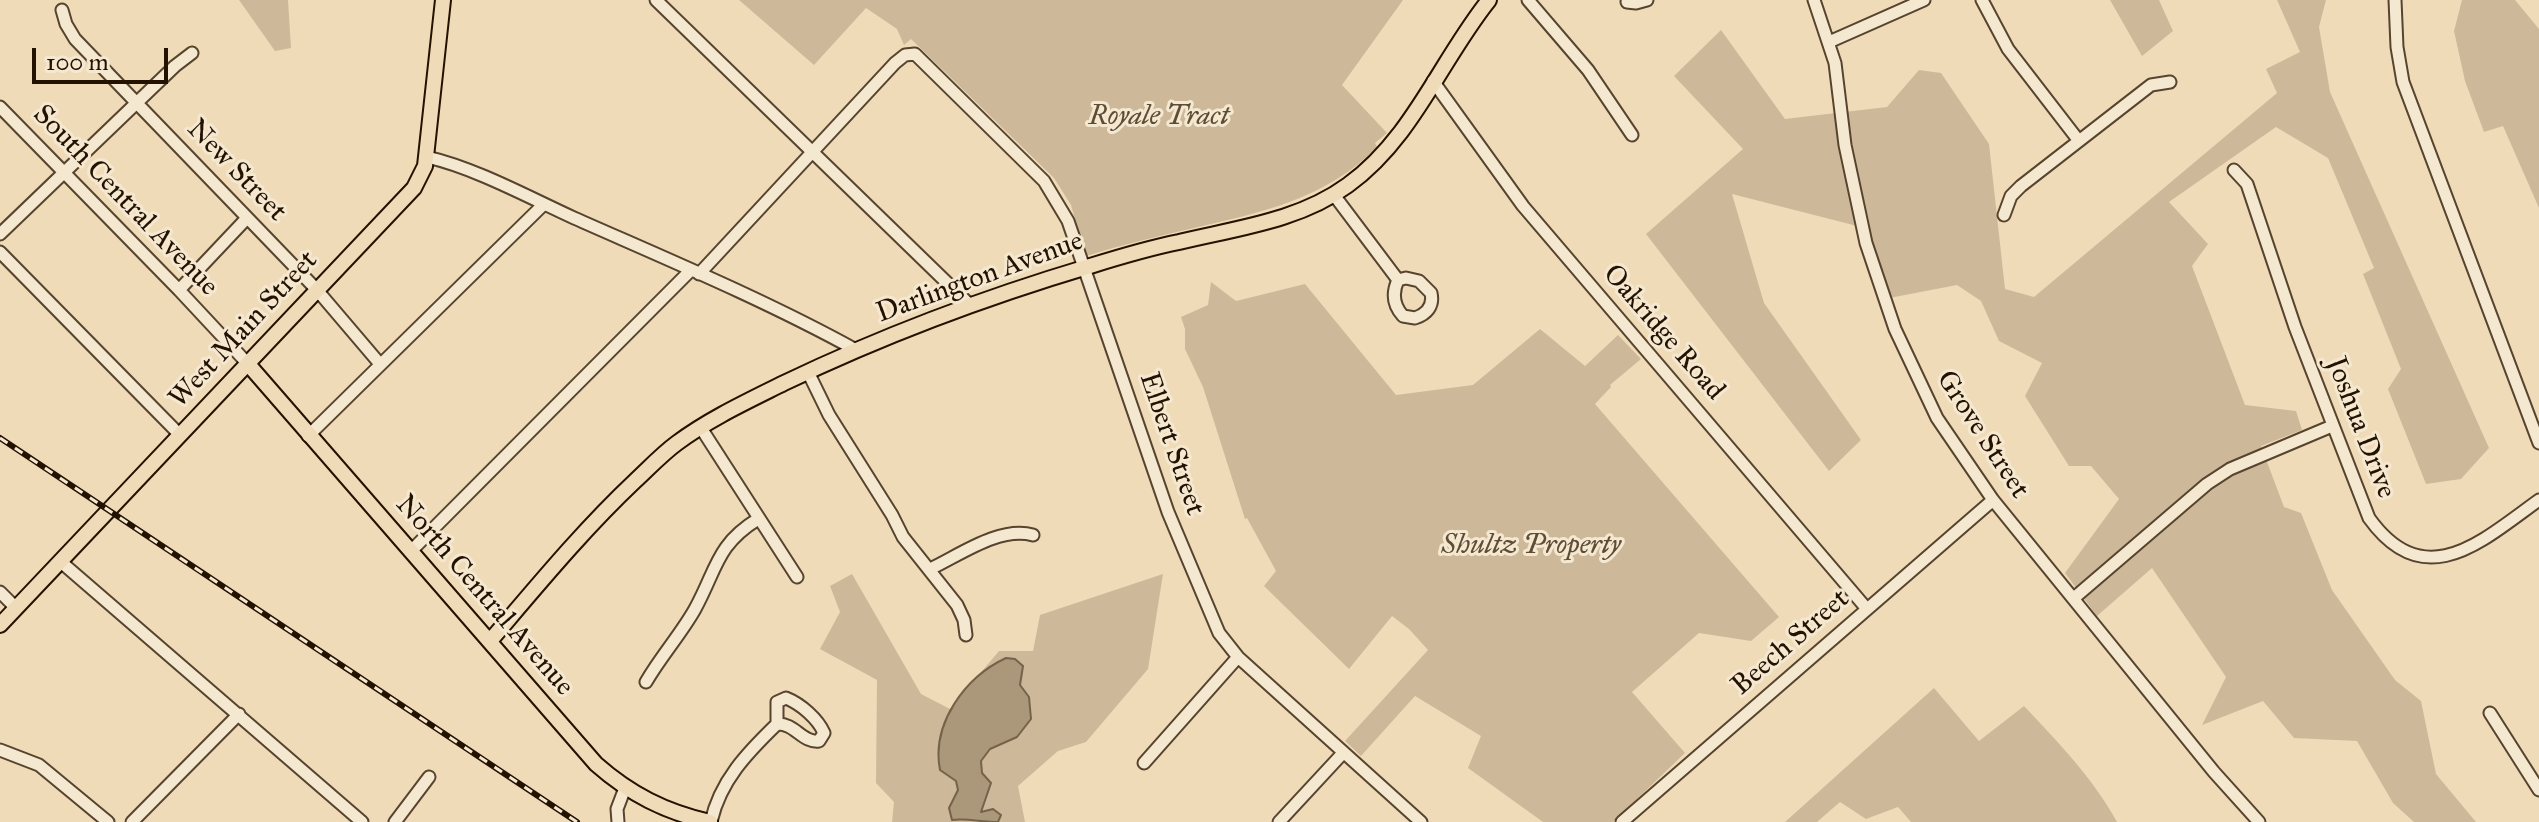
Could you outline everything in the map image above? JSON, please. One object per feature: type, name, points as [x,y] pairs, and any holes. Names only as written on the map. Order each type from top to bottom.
[{"type":"main road","points":[[426,162],[443,0]]},
{"type":"main road","name":"Darlington Avenue","points":[[490,641],[619,496],[676,444],[738,407],[856,350],[971,306],[1085,267],[1153,248],[1254,226],[1334,195],[1382,156],[1412,118],[1487,1]]},
{"type":"main road","name":"West Main Street","points":[[0,625],[414,188],[426,162]]},
{"type":"main road","name":"North Central Avenue","points":[[248,364],[596,764],[625,788],[672,812],[711,822]]},
{"type":"street","points":[[656,0],[971,306]]},
{"type":"street","points":[[1528,0],[1588,70],[1632,135]]},
{"type":"street","points":[[1627,2],[1647,0]]},
{"type":"street","name":"Grove Street","points":[[1814,0],[1829,42],[1840,90],[1845,145],[1856,201],[1882,295],[1921,389],[1954,446],[1993,500],[2228,789],[2259,822]]},
{"type":"street","points":[[1829,42],[1924,0]]},
{"type":"street","points":[[1982,0],[2008,49],[2079,141]]},
{"type":"street","points":[[2395,0],[2397,47],[2403,82],[2539,443]]},
{"type":"street","name":"New Street","points":[[62,10],[75,39],[317,290],[380,364]]},
{"type":"street","points":[[0,234],[192,53]]},
{"type":"street","name":"Elbert Street","points":[[813,150],[895,63],[905,55],[915,54],[1044,181],[1068,221],[1168,512],[1219,633],[1238,657],[1421,822]]},
{"type":"street","name":"Oakridge Road","points":[[1433,81],[1523,206],[1867,609]]},
{"type":"street","points":[[2004,215],[2018,189],[2151,85],[2170,82]]},
{"type":"street","name":"South Central Avenue","points":[[0,107],[248,364]]},
{"type":"street","points":[[412,550],[695,272],[813,150]]},
{"type":"street","points":[[426,162],[455,166],[695,272],[856,350]]},
{"type":"street","name":"Joshua Drive","points":[[2234,170],[2247,184],[2295,327],[2369,518],[2389,541],[2413,553],[2438,557],[2464,552],[2539,500]]},
{"type":"street","points":[[1334,195],[1398,280]]},
{"type":"street","points":[[308,436],[543,205]]},
{"type":"street","points":[[179,290],[247,218]]},
{"type":"street","points":[[0,252],[180,435]]},
{"type":"street","points":[[808,372],[829,415],[903,537],[957,605],[966,635]]},
{"type":"street","points":[[2074,598],[2219,476],[2255,457],[2332,426]]},
{"type":"street","points":[[701,428],[797,577]]},
{"type":"street","name":"Beech Street","points":[[1622,822],[1993,500]]},
{"type":"street","points":[[646,682],[694,610],[723,549],[734,536],[758,519]]},
{"type":"street","points":[[930,569],[1006,534],[1021,532],[1033,535]]},
{"type":"street","points":[[61,562],[362,822]]},
{"type":"street","points":[[0,592],[16,608]]},
{"type":"street","points":[[1144,763],[1238,657]]},
{"type":"street","points":[[711,822],[716,799],[724,785],[777,724],[777,702],[786,698],[795,701],[824,733],[814,743],[788,725],[777,724]]},
{"type":"street","points":[[2490,713],[2539,790]]},
{"type":"street","points":[[132,822],[239,714]]},
{"type":"street","points":[[0,750],[39,765],[108,822]]},
{"type":"street","points":[[1279,822],[1343,753]]},
{"type":"street","points":[[395,822],[429,777]]},
{"type":"street","points":[[618,822],[617,809],[625,788]]},
{"type":"green space","points":[[239,0],[288,0],[291,48],[275,51]]},
{"type":"green space","name":"Royale Tract","points":[[739,0],[1403,0],[1342,85],[1387,133],[1357,165],[1315,191],[1269,209],[1086,256],[1071,205],[1054,178],[911,39],[904,45],[897,29],[866,8],[814,65]]},
{"type":"green space","points":[[2110,0],[2159,0],[2173,31],[2142,56]]},
{"type":"green space","points":[[2277,0],[2326,0],[2319,27],[2330,92],[2489,448],[2461,479],[2426,484],[2388,389],[2401,369],[2363,274],[2374,268],[2328,158],[2276,127],[2169,202],[2208,244],[2192,266],[2245,405],[2296,411],[2302,430],[2261,446],[2284,507],[2301,513],[2332,590],[2395,680],[2421,701],[2436,774],[2476,822],[2414,822],[2393,803],[2357,741],[2294,738],[2263,701],[2202,725],[2226,677],[2152,568],[2097,616],[2065,573],[2119,499],[2091,466],[2069,466],[2025,396],[2042,363],[1999,341],[1981,301],[1957,285],[1884,299],[1861,227],[1732,194],[1764,303],[1861,440],[1829,471],[1646,234],[1743,149],[1674,76],[1721,30],[1785,119],[1887,107],[1919,70],[1941,73],[1989,144],[2005,289],[2034,297],[2277,93],[2266,69],[2300,52]]},
{"type":"green space","points":[[2462,0],[2515,0],[2539,29],[2539,208],[2503,126],[2484,132],[2465,81],[2454,31]]},
{"type":"green space","name":"Shultz Property","points":[[1211,282],[1236,301],[1305,284],[1396,395],[1473,385],[1540,329],[1585,366],[1618,335],[1641,359],[1610,385],[1595,404],[1779,617],[1751,641],[1699,633],[1632,692],[1685,753],[1613,822],[1543,822],[1468,768],[1481,736],[1415,696],[1361,756],[1345,741],[1428,650],[1392,616],[1349,669],[1264,586],[1276,571],[1245,519],[1203,387],[1185,349],[1185,329],[1181,317],[1208,305]]},
{"type":"green space","points":[[852,574],[921,694],[950,709],[999,651],[1033,651],[1040,615],[1163,574],[1148,669],[1086,742],[1058,751],[1018,786],[1025,822],[892,822],[894,802],[876,783],[877,680],[820,649],[840,612],[830,586]]},
{"type":"green space","points":[[1934,688],[1979,741],[2024,706],[2086,775],[2117,822],[1911,822],[1898,807],[1866,819],[1840,802],[1817,822],[1785,822]]},
{"type":"shaded area","points":[[1006,658],[1015,659],[1023,666],[1020,685],[1029,697],[1031,719],[1017,737],[990,749],[981,761],[982,773],[991,783],[981,812],[993,809],[1001,815],[998,822],[952,820],[949,808],[958,790],[956,781],[940,770],[941,736],[946,719],[954,704],[977,677]]},
{"type":"railway","points":[[0,438],[577,822]]}]
